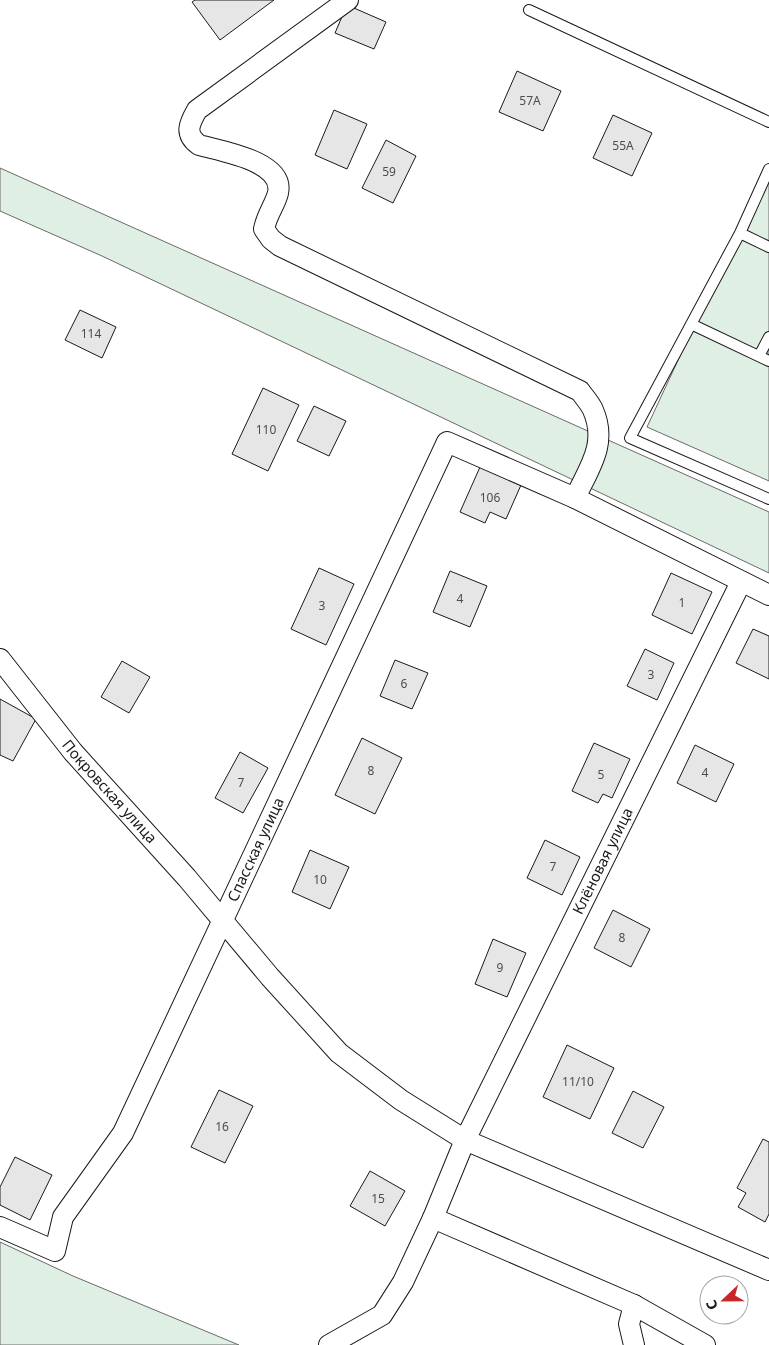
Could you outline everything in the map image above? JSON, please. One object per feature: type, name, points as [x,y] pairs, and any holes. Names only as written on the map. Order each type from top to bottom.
[{"type":"street","points":[[348,0],[197,110],[191,120],[189,130],[192,140],[199,145],[256,161],[270,171],[277,181],[278,192],[266,217],[264,229],[271,239],[280,246],[580,391],[593,408],[596,417],[598,447],[575,498],[769,595]]},
{"type":"street","name":"Спасская улица","points":[[0,1227],[55,1251],[63,1217],[123,1133],[447,442],[575,498]]},
{"type":"street","name":"Клёновая улица","points":[[329,1345],[382,1315],[404,1282],[465,1140],[742,582]]},
{"type":"street","name":"Покровская улица","points":[[0,659],[73,752],[187,878],[270,977],[339,1053],[401,1100],[465,1140],[769,1270]]},
{"type":"street","points":[[433,1218],[634,1305],[705,1345]]},
{"type":"street","points":[[634,1305],[629,1324],[634,1345]]},
{"type":"lane","points":[[529,10],[769,122]]},
{"type":"lane","points":[[769,169],[740,233],[630,438],[769,499]]},
{"type":"lane","points":[[740,233],[769,247]]},
{"type":"lane","points":[[691,324],[769,361]]},
{"type":"lane","points":[[759,356],[769,337]]},
{"type":"green space","points":[[0,168],[769,512],[769,573],[102,256],[0,211]]},
{"type":"green space","points":[[769,182],[769,481],[647,427],[719,272]]},
{"type":"green space","points":[[0,1242],[73,1276],[239,1345],[0,1345]]},
{"type":"building","points":[[195,0],[274,0],[220,40],[192,2]]},
{"type":"building","points":[[347,5],[386,22],[374,49],[335,33]]},
{"type":"building","points":[[517,71],[561,91],[543,131],[499,112]]},
{"type":"building","points":[[334,110],[367,124],[347,169],[315,155]]},
{"type":"building","points":[[613,115],[652,133],[632,176],[593,158]]},
{"type":"building","points":[[386,140],[416,156],[393,203],[362,188]]},
{"type":"building","points":[[80,310],[116,327],[102,358],[65,340]]},
{"type":"building","points":[[263,388],[299,405],[268,471],[232,454]]},
{"type":"building","points":[[314,406],[346,421],[329,456],[297,441]]},
{"type":"building","points":[[480,467],[521,485],[506,519],[490,512],[485,523],[460,512]]},
{"type":"building","points":[[319,568],[354,584],[326,645],[291,629]]},
{"type":"building","points":[[450,571],[487,586],[470,627],[433,612]]},
{"type":"building","points":[[671,573],[712,592],[692,634],[652,615]]},
{"type":"building","points":[[753,629],[769,636],[769,679],[736,663]]},
{"type":"building","points":[[645,649],[674,663],[657,700],[627,686]]},
{"type":"building","points":[[395,660],[428,673],[412,709],[380,696]]},
{"type":"building","points":[[122,661],[150,677],[129,713],[101,697]]},
{"type":"building","points":[[0,699],[36,719],[13,761],[0,755]]},
{"type":"building","points":[[362,738],[402,758],[375,814],[335,795]]},
{"type":"building","points":[[594,743],[630,759],[612,798],[603,794],[598,803],[572,791]]},
{"type":"building","points":[[695,745],[734,764],[716,802],[677,783]]},
{"type":"building","points":[[240,752],[268,768],[243,813],[215,798]]},
{"type":"building","points":[[545,840],[580,857],[562,895],[527,878]]},
{"type":"building","points":[[310,850],[349,867],[330,909],[292,892]]},
{"type":"building","points":[[613,910],[650,929],[631,967],[594,948]]},
{"type":"building","points":[[493,939],[526,953],[507,997],[475,984]]},
{"type":"building","points":[[567,1045],[614,1068],[590,1119],[543,1097]]},
{"type":"building","points":[[219,1090],[253,1106],[225,1163],[191,1147]]},
{"type":"building","points":[[633,1091],[664,1107],[643,1148],[612,1133]]},
{"type":"building","points":[[763,1139],[769,1142],[769,1214],[765,1222],[738,1207],[746,1193],[737,1188]]},
{"type":"building","points":[[15,1157],[52,1175],[30,1220],[0,1205],[0,1187]]},
{"type":"building","points":[[370,1171],[405,1191],[385,1226],[350,1206]]}]
